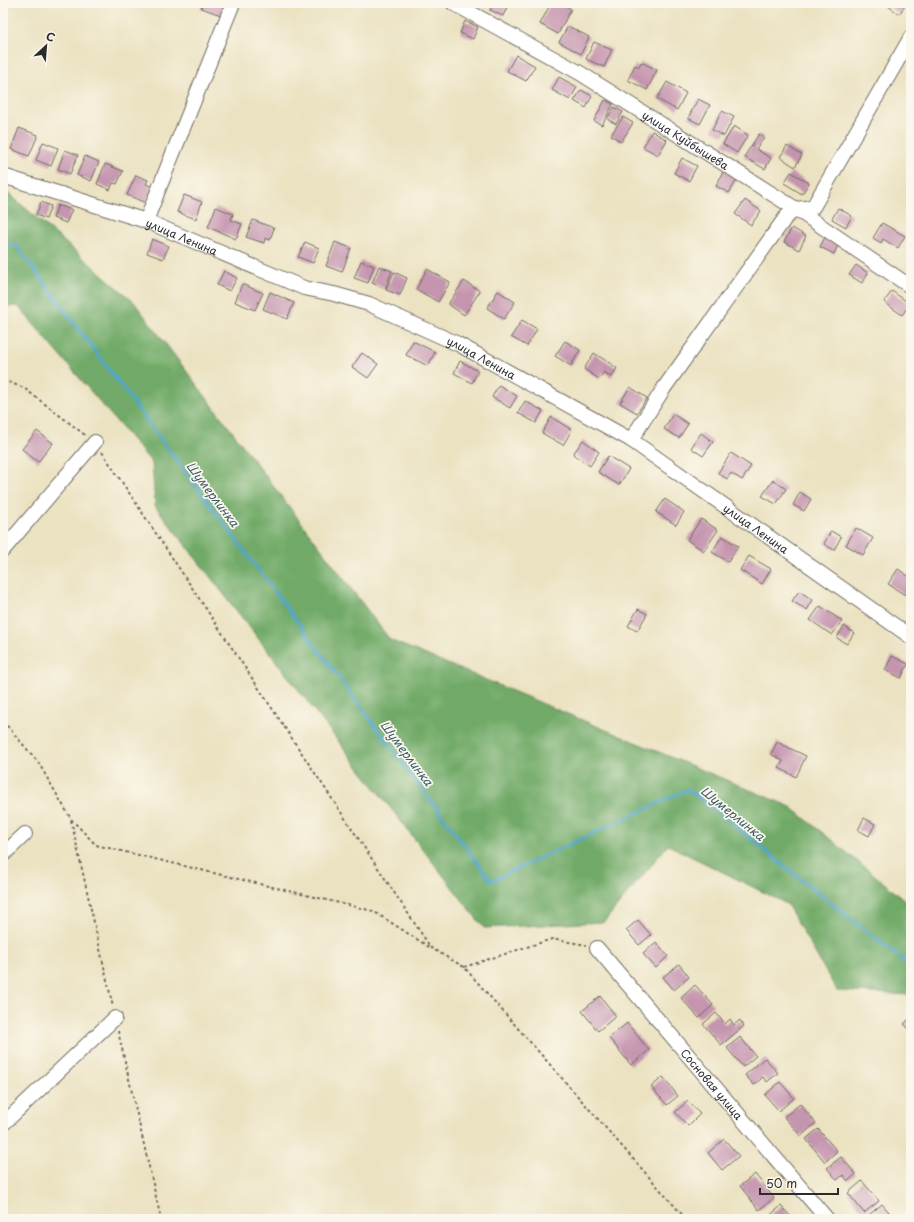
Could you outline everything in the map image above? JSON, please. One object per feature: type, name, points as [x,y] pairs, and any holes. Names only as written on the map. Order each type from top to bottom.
[{"type":"street","points":[[146,221],[233,3]]},
{"type":"street","name":"улица Куйбышева","points":[[453,3],[580,73],[796,209],[911,287]]},
{"type":"street","points":[[631,440],[664,388],[786,217],[796,209],[813,207],[911,37]]},
{"type":"street","name":"улица Ленина","points":[[3,176],[146,221],[304,288],[334,294],[369,304],[458,344],[631,440],[911,637]]},
{"type":"street","points":[[3,550],[95,442]]},
{"type":"street","points":[[3,855],[25,834]]},
{"type":"street","name":"Сосновая улица","points":[[597,948],[827,1219]]},
{"type":"street","points":[[3,1124],[115,1018]]},
{"type":"path","points":[[3,380],[24,388],[95,442],[431,948]]},
{"type":"path","points":[[3,722],[38,762],[70,819],[96,845],[373,911],[464,967],[686,1219]]},
{"type":"path","points":[[464,967],[552,939],[597,948]]},
{"type":"green space","points":[[8,193],[134,302],[390,640],[791,807],[911,905],[911,995],[837,991],[787,904],[668,845],[604,922],[484,928],[155,506],[152,463],[18,306],[3,307],[3,196]]},
{"type":"building","points":[[202,3],[226,3],[221,15],[201,8]]},
{"type":"building","points":[[476,3],[487,3],[485,7]]},
{"type":"building","points":[[494,3],[509,3],[503,16],[490,10]]},
{"type":"building","points":[[551,3],[560,3],[571,9],[558,34],[540,24]]},
{"type":"building","points":[[884,3],[907,3],[899,14]]},
{"type":"building","points":[[465,21],[478,27],[473,39],[460,33]]},
{"type":"building","points":[[568,26],[589,37],[581,54],[559,42]]},
{"type":"building","points":[[594,42],[612,50],[604,67],[586,59]]},
{"type":"building","points":[[516,55],[535,66],[526,81],[507,71]]},
{"type":"building","points":[[641,62],[657,70],[647,90],[628,80],[635,65],[639,67]]},
{"type":"building","points":[[559,77],[577,87],[570,100],[552,90]]},
{"type":"building","points":[[667,82],[686,93],[677,110],[657,99]]},
{"type":"building","points":[[581,90],[592,96],[586,108],[574,101]]},
{"type":"building","points":[[698,99],[710,105],[700,124],[688,118]]},
{"type":"building","points":[[605,100],[613,104],[602,125],[594,121]]},
{"type":"building","points":[[614,107],[623,112],[616,124],[607,119]]},
{"type":"building","points":[[722,111],[734,117],[724,136],[712,130]]},
{"type":"building","points":[[623,117],[633,123],[621,142],[611,135]]},
{"type":"building","points":[[734,126],[748,135],[737,153],[723,144]]},
{"type":"building","points":[[19,128],[38,135],[29,156],[11,149]]},
{"type":"building","points":[[652,131],[667,140],[658,155],[643,147]]},
{"type":"building","points":[[759,134],[764,137],[756,149],[771,158],[765,169],[744,157]]},
{"type":"building","points":[[43,142],[58,148],[51,166],[36,160]]},
{"type":"building","points":[[787,146],[802,155],[795,167],[780,157]]},
{"type":"building","points":[[65,150],[78,155],[70,174],[58,169]]},
{"type":"building","points":[[85,156],[99,162],[91,181],[77,175]]},
{"type":"building","points":[[682,158],[697,166],[689,181],[674,173]]},
{"type":"building","points":[[105,164],[123,171],[117,184],[113,183],[110,190],[97,184]]},
{"type":"building","points":[[724,170],[738,178],[729,193],[716,186]]},
{"type":"building","points":[[791,172],[809,183],[802,194],[784,183]]},
{"type":"building","points":[[136,175],[148,180],[146,184],[153,187],[146,203],[127,195]]},
{"type":"building","points":[[184,195],[202,202],[196,219],[177,212]]},
{"type":"building","points":[[745,200],[761,211],[751,225],[735,214]]},
{"type":"building","points":[[41,202],[51,206],[46,219],[36,215]]},
{"type":"building","points":[[58,205],[72,210],[66,223],[53,218]]},
{"type":"building","points":[[216,207],[233,214],[231,220],[242,224],[236,239],[208,227]]},
{"type":"building","points":[[838,208],[852,216],[846,227],[832,219]]},
{"type":"building","points":[[253,220],[274,228],[270,240],[265,238],[264,243],[246,237]]},
{"type":"building","points":[[882,223],[905,236],[898,248],[883,239],[881,243],[873,238]]},
{"type":"building","points":[[792,228],[806,236],[799,250],[784,242]]},
{"type":"building","points":[[825,237],[839,243],[834,254],[820,247]]},
{"type":"building","points":[[152,239],[169,246],[163,259],[147,253]]},
{"type":"building","points":[[305,242],[319,248],[313,263],[298,257]]},
{"type":"building","points":[[335,242],[351,248],[342,272],[326,266]]},
{"type":"building","points":[[361,261],[374,266],[368,283],[354,278]]},
{"type":"building","points":[[856,265],[868,273],[862,283],[849,275]]},
{"type":"building","points":[[379,266],[392,271],[385,289],[372,283]]},
{"type":"building","points":[[427,269],[450,282],[438,302],[416,289]]},
{"type":"building","points":[[224,271],[237,278],[230,291],[217,285]]},
{"type":"building","points":[[394,272],[407,278],[400,295],[386,290]]},
{"type":"building","points":[[464,281],[480,291],[464,315],[448,304]]},
{"type":"building","points":[[242,284],[263,293],[255,310],[235,302]]},
{"type":"building","points":[[498,291],[515,302],[504,319],[487,308]]},
{"type":"building","points":[[892,291],[910,304],[902,315],[884,302]]},
{"type":"building","points":[[270,292],[294,303],[287,319],[263,309]]},
{"type":"building","points":[[522,320],[537,329],[527,346],[511,337]]},
{"type":"building","points":[[413,341],[435,352],[428,366],[406,355]]},
{"type":"building","points":[[565,341],[580,350],[571,366],[555,356]]},
{"type":"building","points":[[362,353],[378,364],[368,378],[352,367]]},
{"type":"building","points":[[594,353],[617,368],[611,377],[604,372],[599,379],[584,369]]},
{"type":"building","points":[[460,361],[478,371],[472,383],[454,373]]},
{"type":"building","points":[[499,385],[517,396],[510,408],[492,397]]},
{"type":"building","points":[[630,387],[647,398],[637,413],[620,403]]},
{"type":"building","points":[[525,401],[543,411],[536,423],[518,413]]},
{"type":"building","points":[[673,414],[688,424],[679,438],[664,429]]},
{"type":"building","points":[[551,417],[572,430],[563,445],[542,433]]},
{"type":"building","points":[[37,431],[53,443],[38,462],[22,449]]},
{"type":"building","points":[[701,433],[713,442],[703,456],[691,448]]},
{"type":"building","points":[[583,440],[599,452],[590,466],[573,454]]},
{"type":"building","points":[[731,453],[751,466],[742,480],[731,473],[727,479],[718,473]]},
{"type":"building","points":[[608,456],[629,469],[619,485],[598,472]]},
{"type":"building","points":[[773,480],[786,489],[776,504],[762,496]]},
{"type":"building","points":[[800,492],[811,499],[804,511],[793,505]]},
{"type":"building","points":[[665,499],[684,512],[676,525],[656,512]]},
{"type":"building","points":[[701,519],[718,530],[704,551],[687,540]]},
{"type":"building","points":[[856,528],[873,538],[863,555],[846,545]]},
{"type":"building","points":[[831,531],[841,537],[834,550],[824,544]]},
{"type":"building","points":[[722,536],[738,546],[728,562],[712,552]]},
{"type":"building","points":[[749,556],[771,569],[762,584],[740,570]]},
{"type":"building","points":[[898,569],[911,578],[911,586],[905,595],[888,584]]},
{"type":"building","points":[[799,591],[813,600],[807,610],[792,601]]},
{"type":"building","points":[[820,606],[842,621],[832,635],[810,620]]},
{"type":"building","points":[[638,609],[647,614],[637,631],[628,626]]},
{"type":"building","points":[[844,626],[854,633],[847,644],[837,638]]},
{"type":"building","points":[[892,656],[908,664],[901,678],[885,670]]},
{"type":"building","points":[[777,742],[806,756],[796,777],[779,768],[783,761],[771,754]]},
{"type":"building","points":[[864,818],[875,824],[869,836],[858,830]]},
{"type":"building","points":[[638,920],[651,935],[639,945],[626,930]]},
{"type":"building","points":[[656,942],[668,956],[656,968],[643,954]]},
{"type":"building","points":[[679,964],[689,977],[674,990],[663,977]]},
{"type":"building","points":[[695,985],[713,1005],[699,1018],[681,998]]},
{"type":"building","points":[[600,996],[616,1016],[598,1031],[582,1011]]},
{"type":"building","points":[[716,1013],[725,1024],[730,1019],[734,1025],[740,1020],[744,1026],[721,1045],[703,1024]]},
{"type":"building","points":[[911,1017],[911,1031],[904,1024]]},
{"type":"building","points":[[627,1023],[649,1050],[631,1065],[609,1038]]},
{"type":"building","points":[[740,1037],[756,1056],[743,1067],[727,1048]]},
{"type":"building","points":[[765,1058],[778,1073],[767,1082],[763,1077],[754,1085],[745,1075]]},
{"type":"building","points":[[663,1077],[678,1096],[667,1105],[651,1087]]},
{"type":"building","points":[[780,1082],[794,1098],[779,1111],[765,1095]]},
{"type":"building","points":[[688,1101],[700,1114],[688,1126],[675,1112]]},
{"type":"building","points":[[800,1104],[816,1123],[801,1136],[784,1117]]},
{"type":"building","points":[[818,1129],[837,1151],[825,1162],[806,1139]]},
{"type":"building","points":[[724,1139],[739,1156],[722,1170],[708,1153]]},
{"type":"building","points":[[841,1157],[856,1174],[848,1181],[843,1175],[837,1180],[827,1168]]},
{"type":"building","points":[[755,1174],[774,1198],[759,1210],[740,1186]]},
{"type":"building","points":[[862,1181],[879,1201],[864,1213],[848,1193]]},
{"type":"building","points":[[882,1204],[895,1219],[872,1219],[869,1215]]},
{"type":"building","points":[[781,1206],[793,1219],[766,1219]]},
{"type":"waterway","name":"Шумерлинка","points":[[3,249],[15,244],[491,881],[688,789],[911,967]]}]
